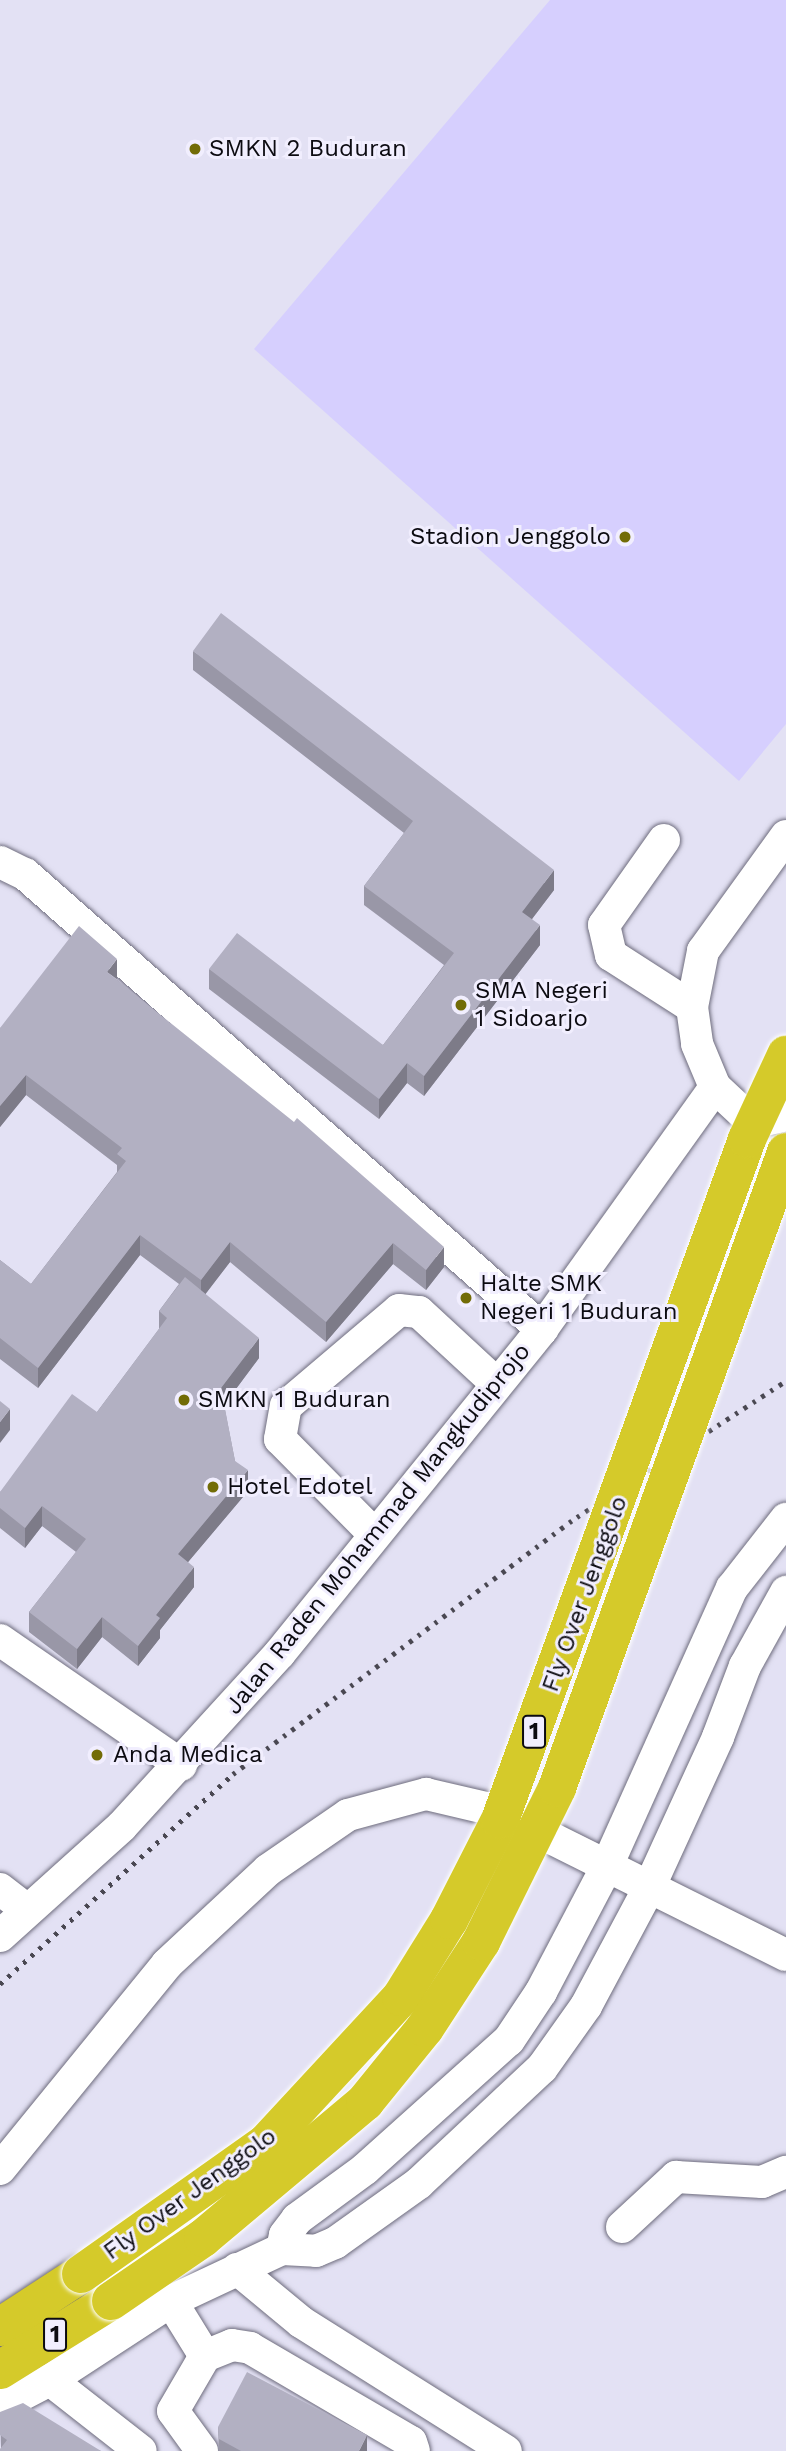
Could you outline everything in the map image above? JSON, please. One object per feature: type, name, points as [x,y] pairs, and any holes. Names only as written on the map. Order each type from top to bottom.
[{"type":"highway","name":"Fly Over Jenggolo","points":[[0,2327],[81,2274],[266,2143],[401,1997],[449,1920],[500,1820],[747,1139],[786,1055]]},
{"type":"highway","name":"Fly Over Jenggolo","points":[[0,2370],[111,2301],[203,2238],[365,2102],[425,2028],[481,1942],[557,1788],[786,1152]]},
{"type":"street","points":[[786,836],[703,951],[692,1007],[697,1044],[715,1087],[746,1116],[761,1121],[786,1115]]},
{"type":"street","points":[[664,840],[604,925],[611,955],[692,1007]]},
{"type":"street","points":[[0,862],[35,883],[542,1329]]},
{"type":"street","name":"Jalan Raden Mohammad Mangkudiprojo","points":[[0,1936],[122,1826],[181,1765],[375,1535],[542,1329],[715,1087]]},
{"type":"street","points":[[375,1535],[279,1438],[286,1406],[399,1310],[419,1312],[497,1384]]},
{"type":"street","points":[[282,2249],[285,2235],[297,2219],[365,2169],[509,2040],[541,1992],[606,1868],[732,1588],[786,1519]]},
{"type":"street","points":[[0,2406],[50,2381],[171,2301],[282,2249],[316,2251],[335,2243],[419,2183],[523,2087],[586,2006],[649,1888],[781,1608]]},
{"type":"street","points":[[0,1640],[181,1765]]},
{"type":"street","points":[[0,2169],[167,1964],[268,1870],[348,1815],[425,1794],[450,1797],[527,1826],[606,1868],[786,1955]]},
{"type":"street","points":[[0,1889],[27,1910]]},
{"type":"street","points":[[622,2227],[676,2177],[762,2182],[786,2172]]},
{"type":"street","points":[[237,2269],[301,2322],[506,2451]]},
{"type":"street","points":[[171,2301],[205,2356]]},
{"type":"street","points":[[202,2451],[173,2411],[205,2356],[232,2345],[250,2348],[411,2442],[414,2451]]},
{"type":"street","points":[[50,2381],[141,2451]]},
{"type":"shaded area","name":"Stadion Jenggolo","points":[[550,0],[786,0],[786,724],[739,781],[254,349]]},
{"type":"building","points":[[221,613],[554,870],[522,912],[540,925],[424,1076],[407,1063],[379,1099],[209,969],[237,933],[383,1045],[454,953],[364,886],[413,821],[193,651]]},
{"type":"building","points":[[79,926],[117,959],[107,972],[294,1122],[297,1118],[444,1247],[426,1270],[393,1243],[326,1322],[230,1242],[201,1280],[140,1235],[38,1368],[0,1338],[0,1260],[31,1284],[126,1161],[117,1154],[122,1148],[26,1075],[0,1106],[0,1028]]},
{"type":"building","points":[[185,1277],[259,1338],[221,1388],[235,1461],[248,1470],[178,1554],[194,1567],[156,1615],[160,1618],[138,1646],[102,1617],[77,1649],[29,1612],[86,1539],[42,1506],[25,1528],[0,1508],[0,1492],[72,1394],[97,1412],[167,1318],[159,1311]]},
{"type":"building","points":[[0,1401],[10,1409],[0,1422]]},
{"type":"building","points":[[247,2372],[367,2435],[359,2451],[241,2451],[219,2439],[218,2427]]},
{"type":"building","points":[[23,2403],[101,2451],[0,2451],[7,2440],[0,2435],[0,2412]]},
{"type":"railway","points":[[0,1984],[233,1774],[577,1517],[786,1381]]},
{"type":"place","name":"SMKN 2 Buduran","points":[[195,149]]},
{"type":"place","name":"Stadion Jenggolo","points":[[625,537]]},
{"type":"place","name":"SMA Negeri 1 Sidoarjo","points":[[461,1005]]},
{"type":"place","name":"Halte SMK Negeri 1 Buduran","points":[[466,1298]]},
{"type":"place","name":"SMKN 1 Buduran","points":[[184,1400]]},
{"type":"place","name":"Hotel Edotel","points":[[213,1487]]},
{"type":"place","name":"Anda Medica","points":[[97,1755]]}]
